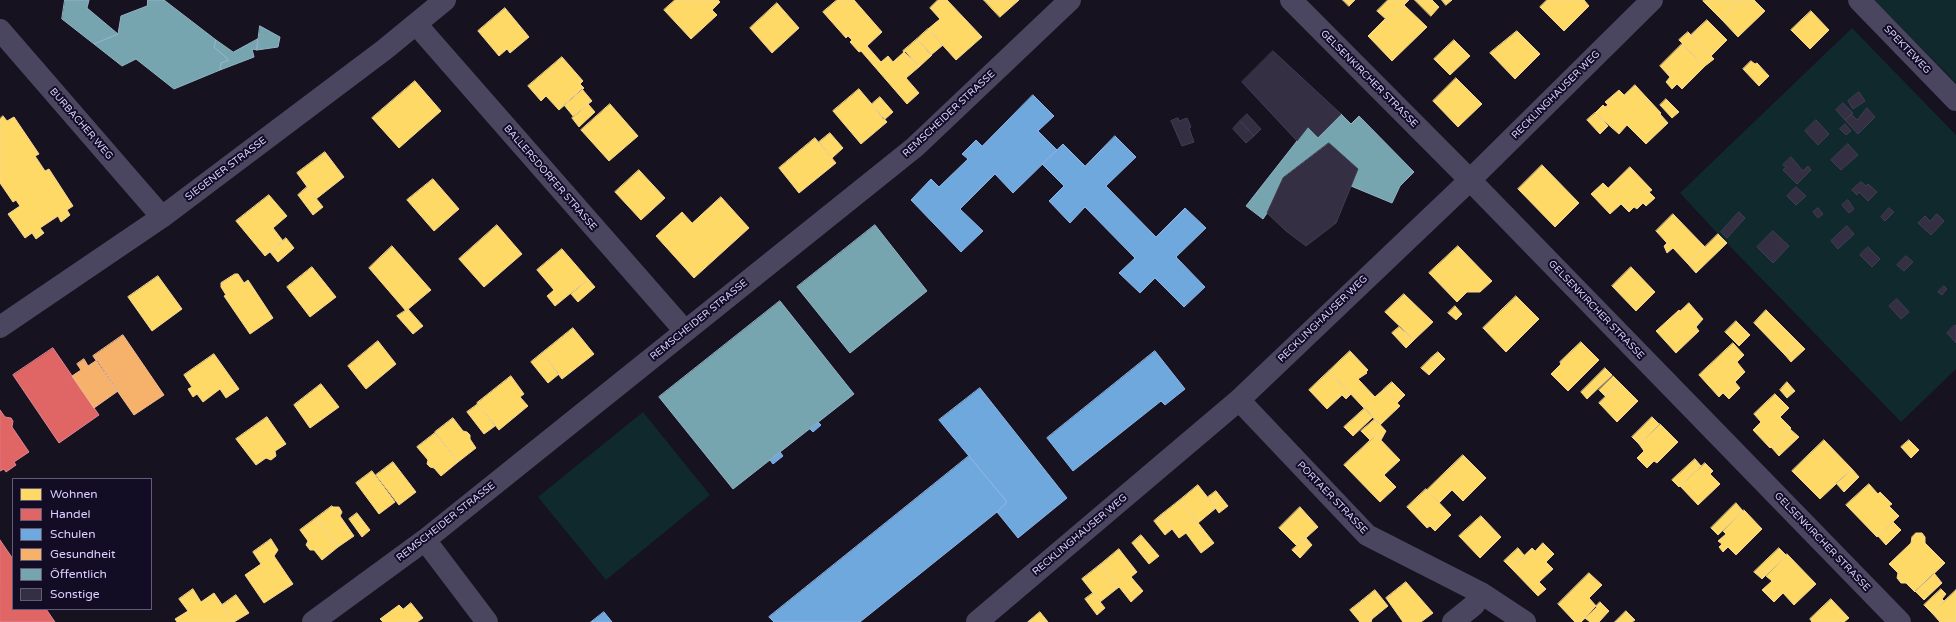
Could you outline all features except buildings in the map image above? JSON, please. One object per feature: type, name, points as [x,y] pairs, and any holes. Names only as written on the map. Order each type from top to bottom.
[{"type":"street","name":"SIEGENER STRASSE","points":[[0,327],[162,217],[416,24],[444,0]]},
{"type":"street","name":"REMSCHEIDER STRASSE","points":[[313,622],[425,540],[915,147],[1070,0]]},
{"type":"street","name":"GELSENKIRCHER STRASSE","points":[[1291,0],[1470,180],[1900,622]]},
{"type":"street","name":"RECKLINGHAUSER WEG","points":[[977,622],[1239,400],[1470,180],[1652,0]]},
{"type":"street","name":"SPEKTEWEG","points":[[1858,0],[1956,100]]},
{"type":"street","name":"BALLERSDORFER STRASSE","points":[[416,24],[685,332]]},
{"type":"street","name":"BURBACHER WEG","points":[[0,30],[162,217]]},
{"type":"street","name":"PORTAER STRASSE","points":[[1239,400],[1367,534],[1481,593],[1524,622]]},
{"type":"street","points":[[425,540],[487,622]]},
{"type":"street","points":[[1454,622],[1474,605],[1481,593]]},
{"type":"green space","points":[[1874,0],[1956,0],[1956,83]]},
{"type":"green space","points":[[1852,28],[1956,135],[1956,369],[1901,422],[1680,193]]},
{"type":"green space","points":[[643,412],[710,495],[606,580],[538,497]]}]
